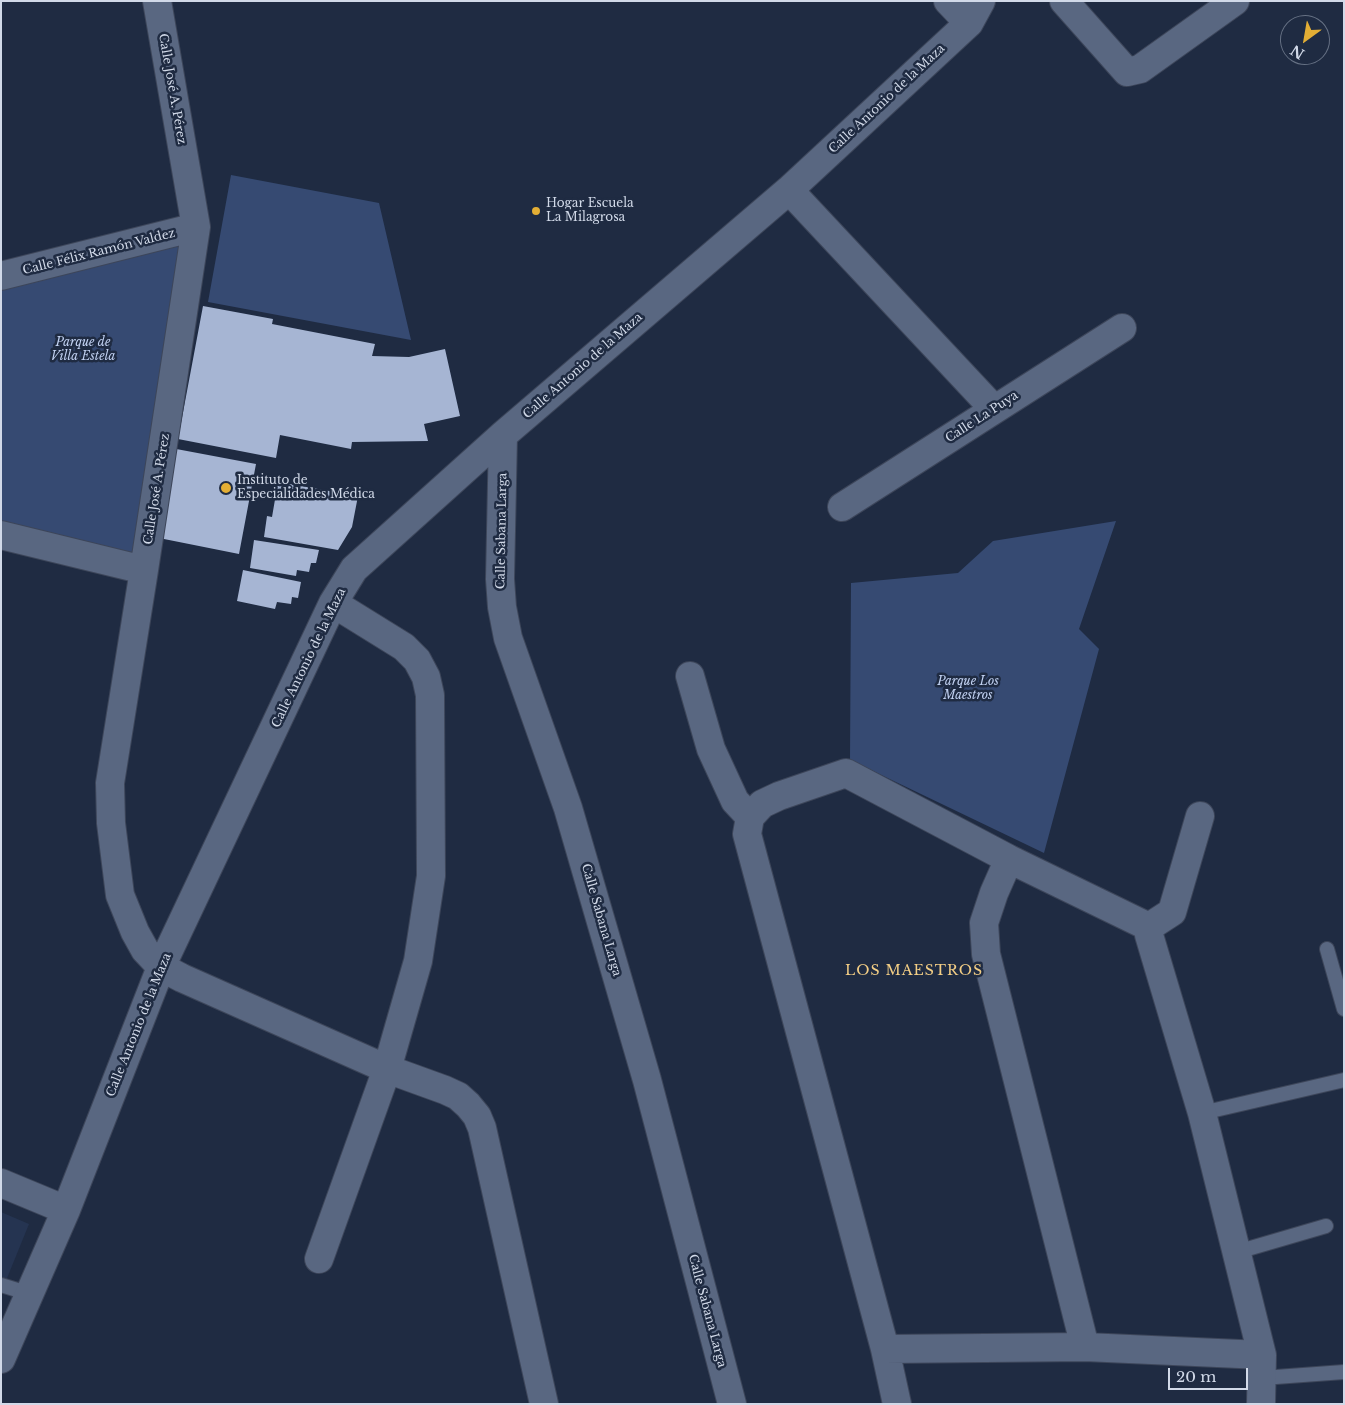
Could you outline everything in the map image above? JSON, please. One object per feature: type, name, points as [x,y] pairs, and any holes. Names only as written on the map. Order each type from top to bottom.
[{"type":"street","name":"Calle José A. Pérez","points":[[157,1],[196,227],[110,783],[111,824],[120,896],[126,913],[145,950],[161,967]]},
{"type":"street","points":[[948,1],[975,12]]},
{"type":"street","points":[[1064,1],[1127,72],[1140,68],[1233,2]]},
{"type":"street","name":"Calle Antonio de la Maza","points":[[1,1360],[66,1210],[161,967],[333,603],[354,569],[503,435],[788,190],[975,12]]},
{"type":"street","points":[[788,190],[994,409]]},
{"type":"street","name":"Calle Félix Ramón Valdez","points":[[1,276],[196,227]]},
{"type":"street","name":"Calle La Puya","points":[[842,507],[1122,328]]},
{"type":"street","name":"Calle Sabana Larga","points":[[503,435],[500,579],[502,607],[508,638],[571,817],[647,1080],[732,1404]]},
{"type":"street","points":[[1,534],[144,570]]},
{"type":"street","points":[[319,1259],[387,1069],[418,961],[431,876],[430,695],[426,677],[417,660],[404,647],[333,603]]},
{"type":"street","points":[[690,676],[711,749],[734,801],[750,817]]},
{"type":"street","points":[[897,1404],[885,1349],[747,834],[750,817],[762,804],[779,796],[846,773],[1009,858],[1149,927]]},
{"type":"street","points":[[1149,927],[1172,912],[1200,816]]},
{"type":"street","points":[[1009,858],[984,923],[986,954],[1084,1347]]},
{"type":"street","points":[[885,1349],[1084,1347],[1262,1379],[1237,1252],[1202,1113],[1149,935],[1149,927]]},
{"type":"street","points":[[161,967],[387,1069],[458,1096],[468,1105],[477,1116],[484,1138],[544,1404]]},
{"type":"street","points":[[1,1183],[66,1210]]},
{"type":"lane","points":[[1327,949],[1344,1009]]},
{"type":"lane","points":[[1202,1113],[1344,1080]]},
{"type":"lane","points":[[1237,1252],[1326,1226]]},
{"type":"lane","points":[[1,1285],[30,1294]]},
{"type":"lane","points":[[1262,1379],[1344,1372]]},
{"type":"shaded area","points":[[1,1212],[29,1224],[1,1293]]},
{"type":"green space","points":[[231,175],[379,203],[411,340],[208,302]]},
{"type":"green space","name":"Parque de Villa Estela","points":[[181,242],[138,561],[1,531],[1,285]]},
{"type":"green space","name":"Parque Los Maestros","points":[[1116,521],[1079,629],[1099,649],[1044,853],[850,760],[851,583],[958,573],[993,541]]},
{"type":"building","points":[[203,306],[273,319],[272,324],[375,344],[372,356],[409,357],[445,349],[460,416],[424,424],[428,441],[352,442],[351,449],[280,435],[276,458],[178,439]]},
{"type":"building","points":[[171,448],[256,464],[239,554],[154,537]]},
{"type":"building","points":[[278,482],[358,496],[352,527],[338,550],[264,537],[267,516],[272,517]]},
{"type":"building","points":[[254,540],[319,550],[316,563],[311,563],[309,572],[297,570],[296,576],[250,568]]},
{"type":"building","points":[[243,570],[301,582],[298,598],[292,597],[291,604],[277,602],[275,609],[237,601]]},
{"type":"place","name":"Hogar Escuela La Milagrosa","points":[[536,211]]},
{"type":"place","name":"Instituto de Especialidades Médica","points":[[226,488]]},
{"type":"district","name":"LOS MAESTROS","points":[[914,971]]}]
